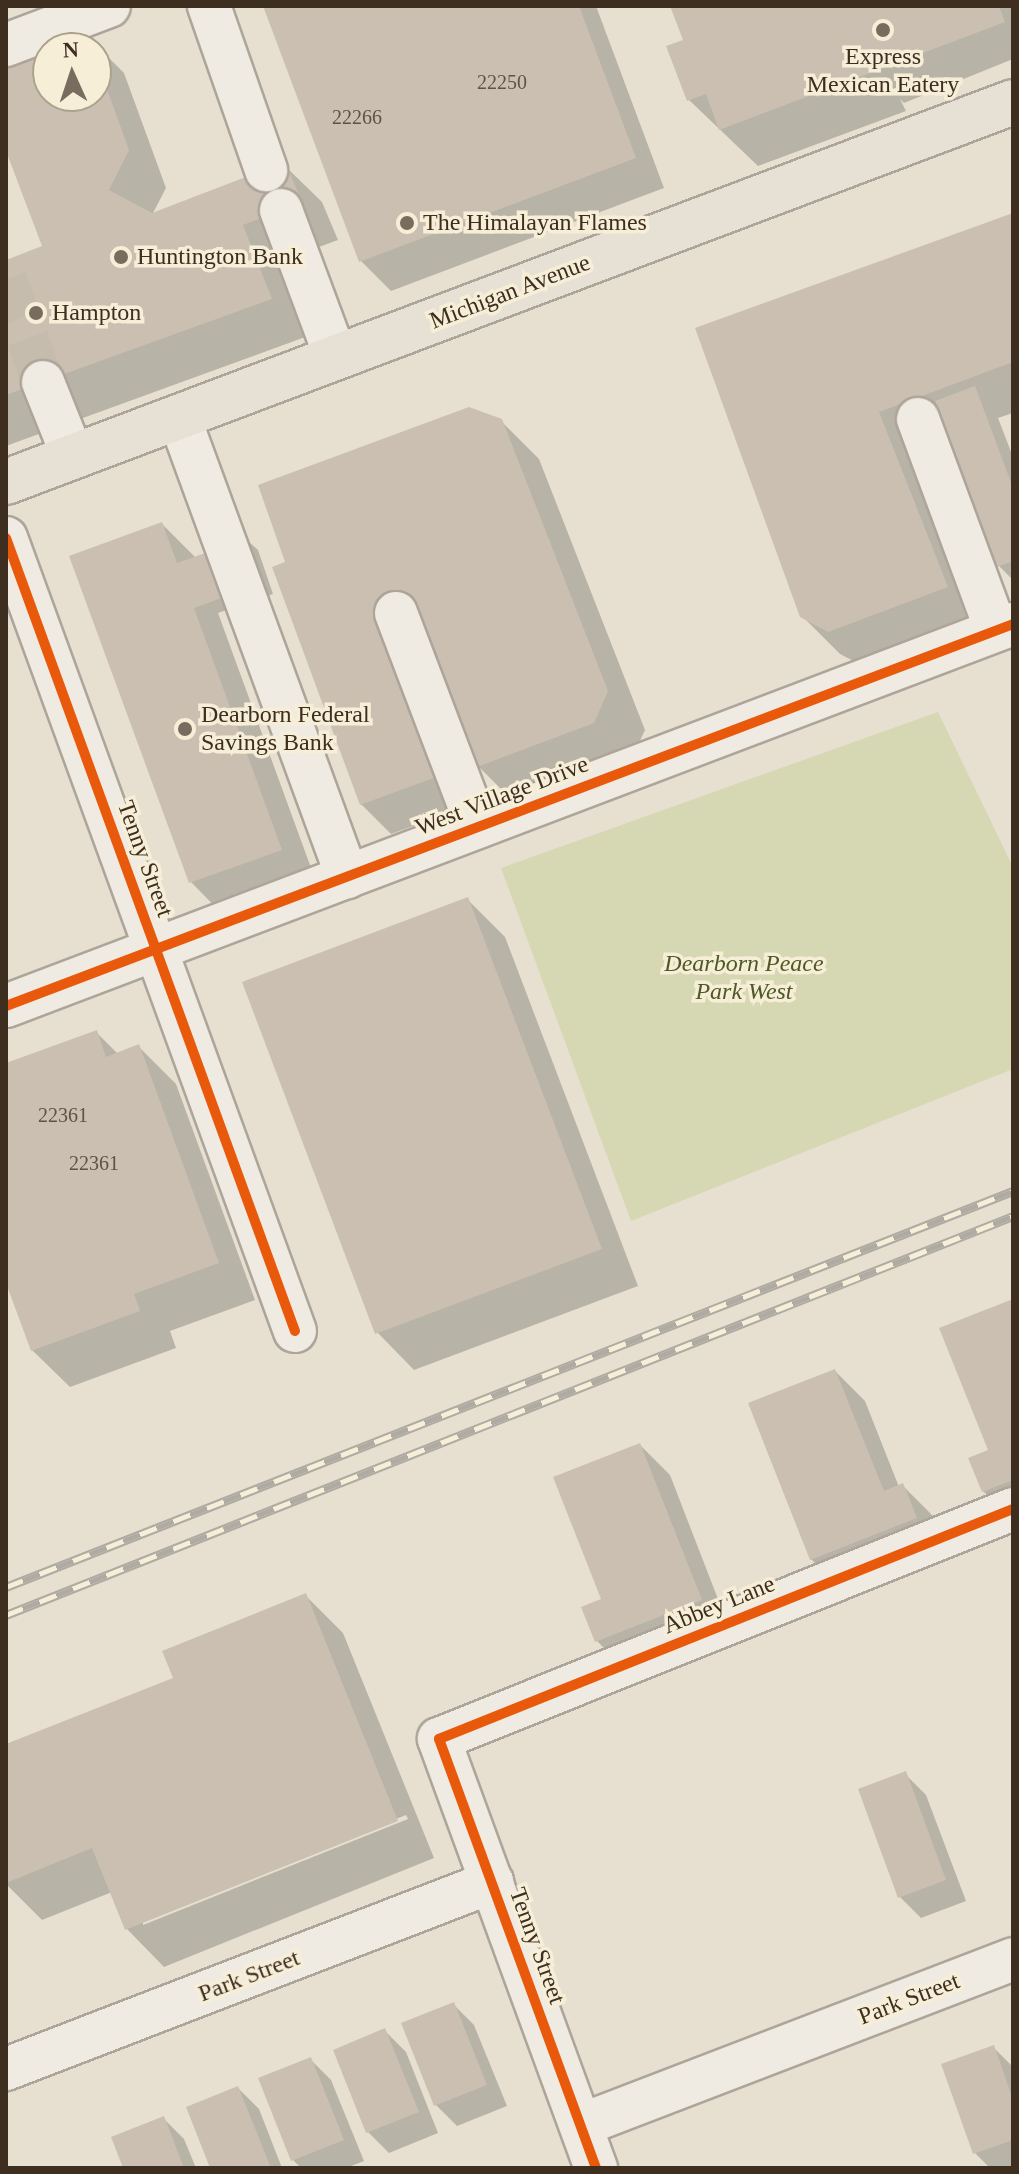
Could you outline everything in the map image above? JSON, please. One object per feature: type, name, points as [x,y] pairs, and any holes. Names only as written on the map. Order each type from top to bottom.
[{"type":"main road","name":"Michigan Avenue","points":[[6,482],[1013,102]]},
{"type":"street","points":[[6,45],[109,6]]},
{"type":"street","points":[[209,6],[266,170]]},
{"type":"street","points":[[281,210],[336,358]]},
{"type":"street","points":[[43,382],[73,457]]},
{"type":"street","points":[[179,417],[347,877]]},
{"type":"street","points":[[918,419],[1004,627]]},
{"type":"street","name":"Tenny Street","points":[[6,538],[295,1331]]},
{"type":"street","points":[[396,613],[477,826]]},
{"type":"street","name":"West Village Drive","points":[[6,1006],[1004,627]]},
{"type":"street","name":"Abbey Lane","points":[[439,1739],[1013,1509]]},
{"type":"street","name":"Tenny Street","points":[[439,1739],[596,2168]]},
{"type":"street","name":"Park Street","points":[[6,2069],[492,1882]]},
{"type":"street","name":"Park Street","points":[[581,2125],[1013,1959]]},
{"type":"green space","name":"Dearborn Peace Park West","points":[[938,712],[1013,867],[1013,1069],[631,1221],[501,868]]},
{"type":"building","points":[[263,6],[579,6],[636,158],[359,262]]},
{"type":"building","points":[[670,6],[999,6],[1005,22],[719,130],[706,94],[687,101],[666,46],[683,40]]},
{"type":"building","points":[[32,54],[32,112],[112,112],[112,103],[129,150],[109,190],[152,213],[285,162],[302,202],[243,225],[272,299],[6,395],[6,260],[42,246],[6,151],[6,64]]},
{"type":"building","points":[[1013,213],[1013,362],[879,412],[948,587],[828,632],[800,617],[695,328]]},
{"type":"building","points":[[975,386],[1013,488],[1013,561],[997,567],[935,401]]},
{"type":"building","points":[[469,407],[502,419],[608,691],[594,723],[477,767],[413,597],[378,610],[439,776],[360,805],[272,567],[285,562],[258,485]]},
{"type":"building","name":"Dearborn Federal Savings Bank","points":[[162,522],[177,563],[248,538],[264,583],[194,608],[282,850],[189,883],[69,556]]},
{"type":"building","points":[[468,897],[602,1249],[375,1334],[242,982]]},
{"type":"building","points":[[97,1030],[106,1057],[139,1044],[219,1263],[134,1294],[140,1311],[31,1351],[6,1283],[6,1063]]},
{"type":"building","points":[[1013,1299],[1013,1480],[982,1492],[968,1458],[988,1450],[939,1328]]},
{"type":"building","points":[[835,1369],[884,1491],[903,1483],[917,1518],[810,1560],[748,1403]]},
{"type":"building","points":[[640,1443],[702,1600],[595,1642],[581,1607],[601,1599],[553,1477]]},
{"type":"building","points":[[306,1593],[398,1821],[125,1930],[92,1848],[6,1883],[6,1744],[173,1678],[162,1651]]},
{"type":"building","points":[[906,1771],[946,1880],[898,1898],[858,1789]]},
{"type":"building","points":[[454,2002],[487,2085],[434,2106],[401,2023]]},
{"type":"building","points":[[385,2028],[419,2112],[366,2133],[333,2050]]},
{"type":"building","points":[[994,2045],[1013,2100],[1013,2140],[973,2154],[941,2064]]},
{"type":"building","points":[[311,2057],[344,2140],[291,2161],[258,2078]]},
{"type":"building","points":[[238,2086],[271,2168],[210,2168],[186,2107]]},
{"type":"building","points":[[164,2116],[184,2168],[123,2168],[111,2137]]},
{"type":"tunnel","points":[[6,279],[43,382]]},
{"type":"railway","points":[[6,1587],[1013,1191]]},
{"type":"railway","points":[[6,1615],[1013,1216]]},
{"type":"cycle path","points":[[6,538],[295,1331]]},
{"type":"cycle path","points":[[6,1006],[1013,624]]},
{"type":"cycle path","points":[[596,2168],[439,1739],[1013,1509]]},
{"type":"place","name":"Express Mexican Eatery","points":[[883,30]]},
{"type":"place","name":"The Himalayan Flames","points":[[407,223]]},
{"type":"place","name":"Huntington Bank","points":[[121,257]]},
{"type":"place","name":"Hampton","points":[[36,313]]},
{"type":"place","name":"Dearborn Federal Savings Bank","points":[[185,729]]}]
